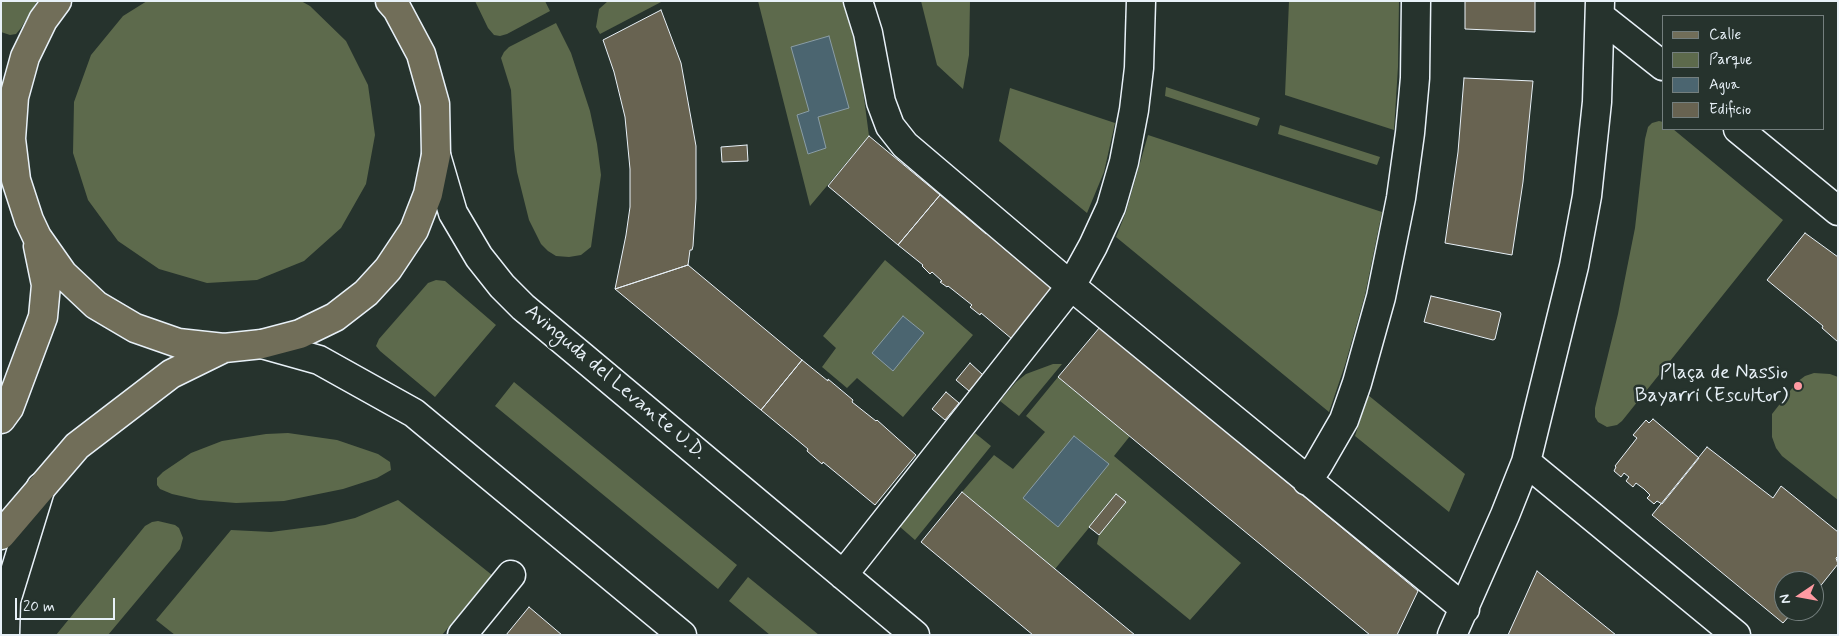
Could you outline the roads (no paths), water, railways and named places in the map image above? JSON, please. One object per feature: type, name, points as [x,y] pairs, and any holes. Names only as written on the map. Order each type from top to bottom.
[{"type":"main road","points":[[1,419],[8,408],[43,317],[46,285],[33,228],[16,180],[11,139],[14,97],[25,57],[43,20],[57,1]]},
{"type":"main road","points":[[1,168],[33,228],[63,274],[96,305],[135,328],[178,343],[224,348],[262,344],[300,334],[335,317],[366,293],[388,269],[414,230],[428,194],[436,156],[435,104],[421,54],[393,4]]},
{"type":"main road","points":[[1,535],[77,446],[171,374],[224,348]]},
{"type":"street","points":[[858,1],[868,33],[881,102],[890,126],[905,144],[1071,286],[1465,609]]},
{"type":"street","points":[[843,575],[1071,286],[1093,246],[1111,207],[1124,162],[1134,110],[1138,76],[1142,1]]},
{"type":"street","points":[[1307,481],[1344,420],[1357,383],[1380,298],[1401,198],[1410,133],[1415,78],[1416,1]]},
{"type":"street","points":[[1600,9],[1662,65]]},
{"type":"street","points":[[1452,635],[1465,609],[1526,462],[1574,266],[1587,196],[1597,102],[1600,9]]},
{"type":"street","points":[[1739,130],[1838,211]]},
{"type":"street","name":"Avinguda del Levante U.D.","points":[[436,156],[453,213],[479,257],[502,286],[523,307],[915,635]]},
{"type":"street","points":[[262,344],[319,360],[414,413],[682,635]]},
{"type":"street","points":[[1526,462],[1736,635]]},
{"type":"street","points":[[5,635],[6,601],[41,487]]},
{"type":"street","points":[[462,635],[512,575]]},
{"type":"water","points":[[829,36],[849,108],[818,117],[826,148],[808,154],[797,115],[809,111],[791,47]]},
{"type":"water","points":[[903,316],[924,333],[893,371],[872,353]]},
{"type":"water","points":[[1074,436],[1109,464],[1058,527],[1023,498]]},
{"type":"place","name":"Plaça de Nassio Bayarri (Escultor)","points":[[1798,386]]}]
